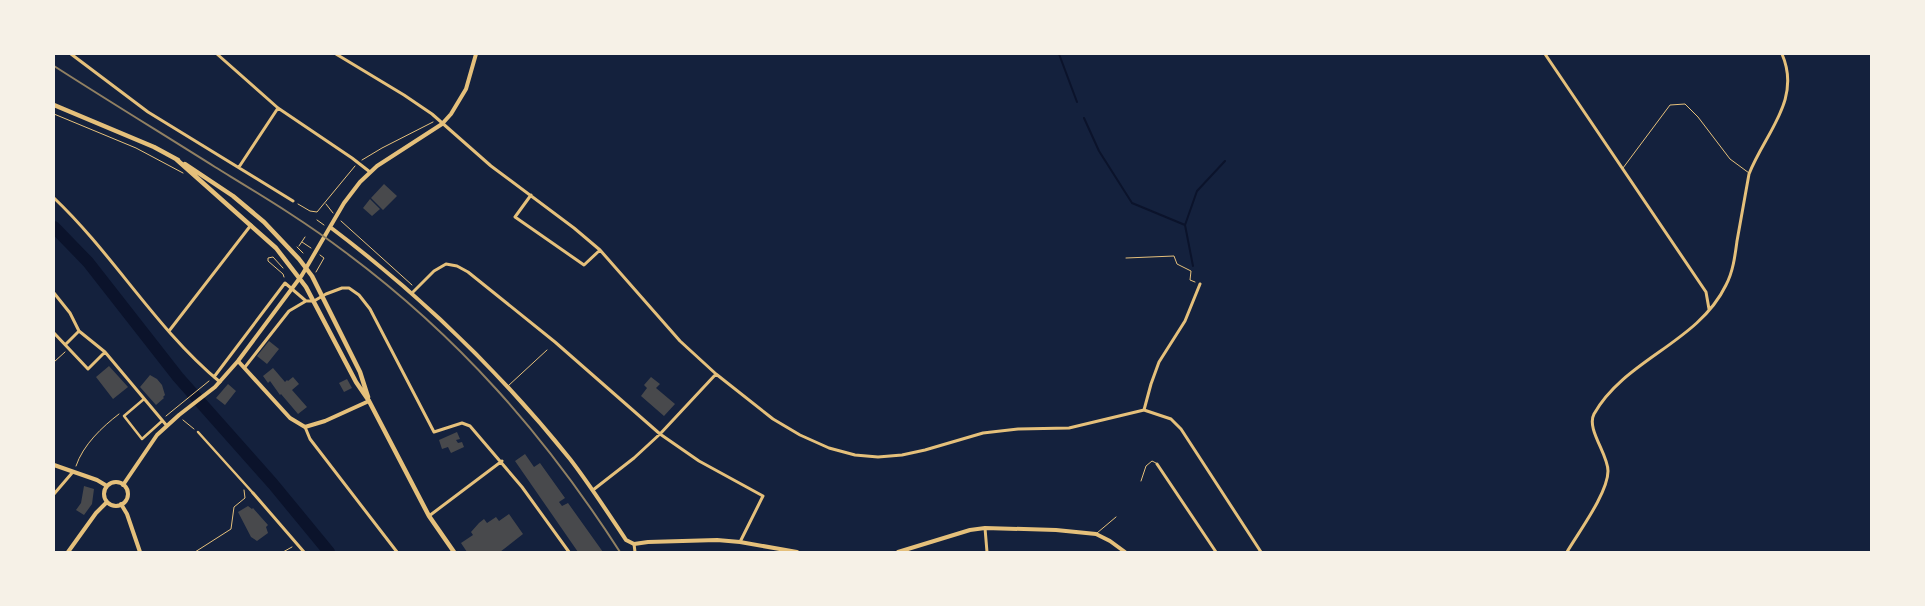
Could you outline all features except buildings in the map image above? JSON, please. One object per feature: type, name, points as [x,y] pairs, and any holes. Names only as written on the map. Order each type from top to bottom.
[{"type":"main road","points":[[54,105],[140,141],[176,159],[233,196],[264,222],[299,259],[312,276],[360,372],[369,401]]},
{"type":"main road","points":[[176,159],[276,248],[306,287],[356,382],[369,401],[429,516],[454,552]]},
{"type":"street","points":[[71,54],[148,112],[293,201]]},
{"type":"street","points":[[217,54],[278,108],[356,160],[370,172]]},
{"type":"street","points":[[336,54],[404,95],[438,119],[491,166],[600,250],[680,341],[716,374],[773,419],[800,435],[829,448],[855,455],[878,457],[902,455],[925,450],[983,433],[1018,429],[1069,428],[1144,410],[1171,419],[1180,429],[1261,552]]},
{"type":"street","points":[[107,502],[114,505],[121,504],[127,495],[124,485],[150,444],[178,415],[220,382],[257,336],[302,275],[344,203],[360,182],[370,172],[442,124],[462,98],[476,54]]},
{"type":"street","points":[[1546,54],[1706,292],[1709,310]]},
{"type":"street","points":[[1567,552],[1607,481],[1606,459],[1592,424],[1594,415],[1620,384],[1695,326],[1709,310],[1726,285],[1731,273],[1754,161],[1780,116],[1787,94],[1789,73],[1782,54]]},
{"type":"street","points":[[239,168],[278,108]]},
{"type":"street","points":[[531,195],[515,218],[584,265],[600,250]]},
{"type":"street","points":[[54,198],[96,243],[186,352],[220,382]]},
{"type":"street","points":[[169,331],[251,224]]},
{"type":"street","points":[[330,227],[412,294],[508,387],[570,460],[593,490],[626,540],[634,544],[717,540],[797,552]]},
{"type":"street","points":[[412,294],[434,271],[446,264],[457,266],[468,272],[555,342],[660,434],[698,461],[763,496],[740,542]]},
{"type":"street","points":[[214,377],[285,283],[306,301]]},
{"type":"street","points":[[1144,410],[1150,384],[1159,362],[1185,321],[1200,284]]},
{"type":"street","points":[[245,367],[289,311],[306,301],[314,301],[321,296],[342,288],[349,288],[359,295],[370,308],[434,432],[462,423],[470,426],[502,461],[568,552]]},
{"type":"street","points":[[54,293],[66,307],[79,331],[105,352],[143,400],[167,426]]},
{"type":"street","points":[[66,344],[79,331]]},
{"type":"street","points":[[54,333],[88,369],[105,352]]},
{"type":"street","points":[[238,360],[290,418],[305,427],[310,439],[397,552]]},
{"type":"street","points":[[593,490],[634,458],[660,434],[716,374]]},
{"type":"street","points":[[143,400],[124,416],[142,438],[162,421]]},
{"type":"street","points":[[305,427],[324,422],[369,401]]},
{"type":"street","points":[[198,432],[304,552]]},
{"type":"street","points":[[429,516],[502,461]]},
{"type":"street","points":[[1157,464],[1216,552]]},
{"type":"street","points":[[54,466],[97,480],[107,486]]},
{"type":"street","points":[[54,494],[73,471]]},
{"type":"street","points":[[107,502],[104,492],[107,486],[117,482],[124,485]]},
{"type":"street","points":[[68,552],[96,513],[107,502]]},
{"type":"street","points":[[121,504],[127,514],[140,552]]},
{"type":"street","points":[[985,528],[987,552]]},
{"type":"street","points":[[898,552],[970,530],[985,528],[1096,534],[1125,552]]},
{"type":"street","points":[[634,544],[636,552]]},
{"type":"lane","points":[[1623,169],[1670,105],[1685,104],[1698,117],[1730,159],[1750,174]]},
{"type":"lane","points":[[508,387],[546,350]]},
{"type":"lane","points":[[1141,481],[1146,466],[1152,461],[1157,464]]},
{"type":"lane","points":[[1096,534],[1116,517]]},
{"type":"path","points":[[54,114],[136,148],[184,174]]},
{"type":"path","points":[[363,159],[438,119]]},
{"type":"path","points":[[293,201],[315,213],[356,165]]},
{"type":"path","points":[[355,236],[412,285],[412,294]]},
{"type":"path","points":[[298,246],[305,237]]},
{"type":"path","points":[[1126,258],[1174,256],[1176,264],[1191,271],[1190,280],[1200,284]]},
{"type":"path","points":[[283,268],[273,257],[268,258],[268,261],[283,274]]},
{"type":"path","points":[[316,272],[324,258]]},
{"type":"path","points":[[54,362],[70,348]]},
{"type":"path","points":[[162,421],[177,406],[214,377]]},
{"type":"path","points":[[73,471],[79,457],[98,432],[120,413],[124,416]]},
{"type":"path","points":[[178,415],[198,432]]},
{"type":"path","points":[[195,552],[231,529],[234,507],[245,498],[243,482]]},
{"type":"path","points":[[284,552],[297,544]]},
{"type":"waterway","points":[[1059,54],[1077,102]]},
{"type":"waterway","points":[[1084,118],[1099,151],[1132,203],[1185,225],[1193,266]]},
{"type":"waterway","points":[[1185,225],[1197,191],[1225,161]]},
{"type":"waterway","points":[[54,227],[88,262],[178,377],[273,484],[329,552]]},
{"type":"railway","points":[[54,66],[297,218],[386,284],[462,353],[496,389],[561,467],[620,552]]}]
